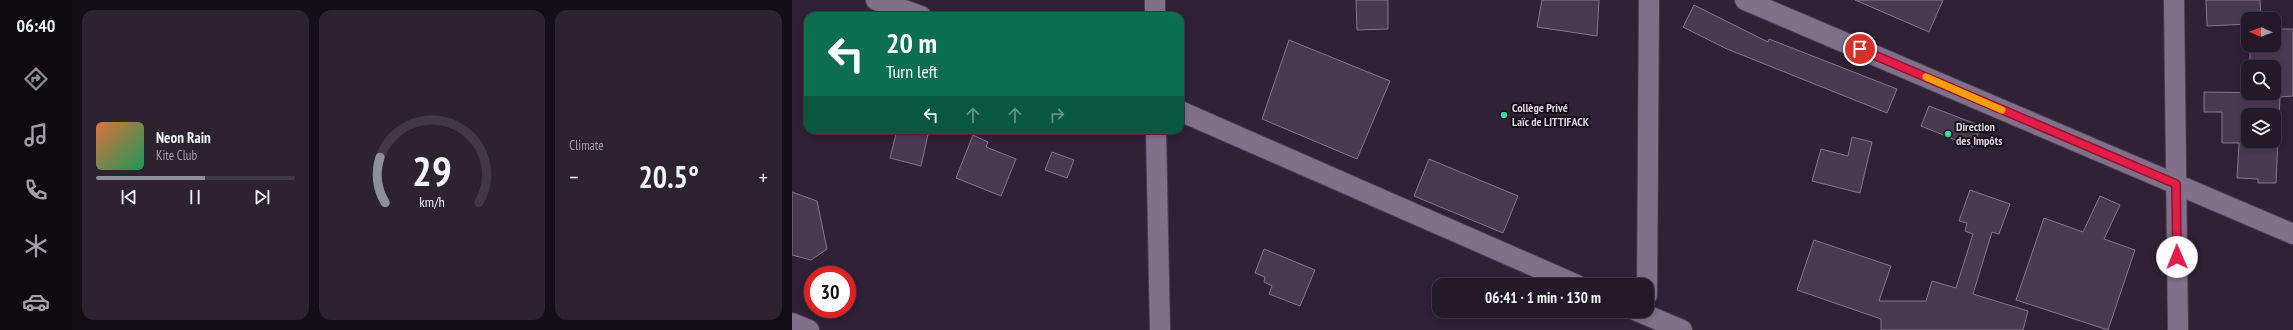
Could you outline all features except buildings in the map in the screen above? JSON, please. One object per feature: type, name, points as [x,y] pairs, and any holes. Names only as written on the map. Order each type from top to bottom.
[{"type":"street","points":[[876,0],[910,12]]},
{"type":"street","points":[[1155,0],[1155,12]]},
{"type":"street","points":[[1647,278],[1649,0]]},
{"type":"street","points":[[1745,0],[2293,234]]},
{"type":"street","points":[[2174,0],[2178,330]]},
{"type":"street","points":[[1184,113],[1561,278]]},
{"type":"street","points":[[1156,134],[1160,330]]},
{"type":"street","points":[[1647,318],[1682,330]]},
{"type":"street","points":[[792,322],[809,330]]},
{"type":"slow traffic","points":[[1926,77],[2002,110]]},
{"type":"place","name":"Collège Privé Laïc de LITTIFACK","points":[[1504,115]]},
{"type":"place","name":"Direction des Impôts","points":[[1948,134]]},
{"type":"route","points":[[1860,49],[2176,184],[2177,257]]}]
